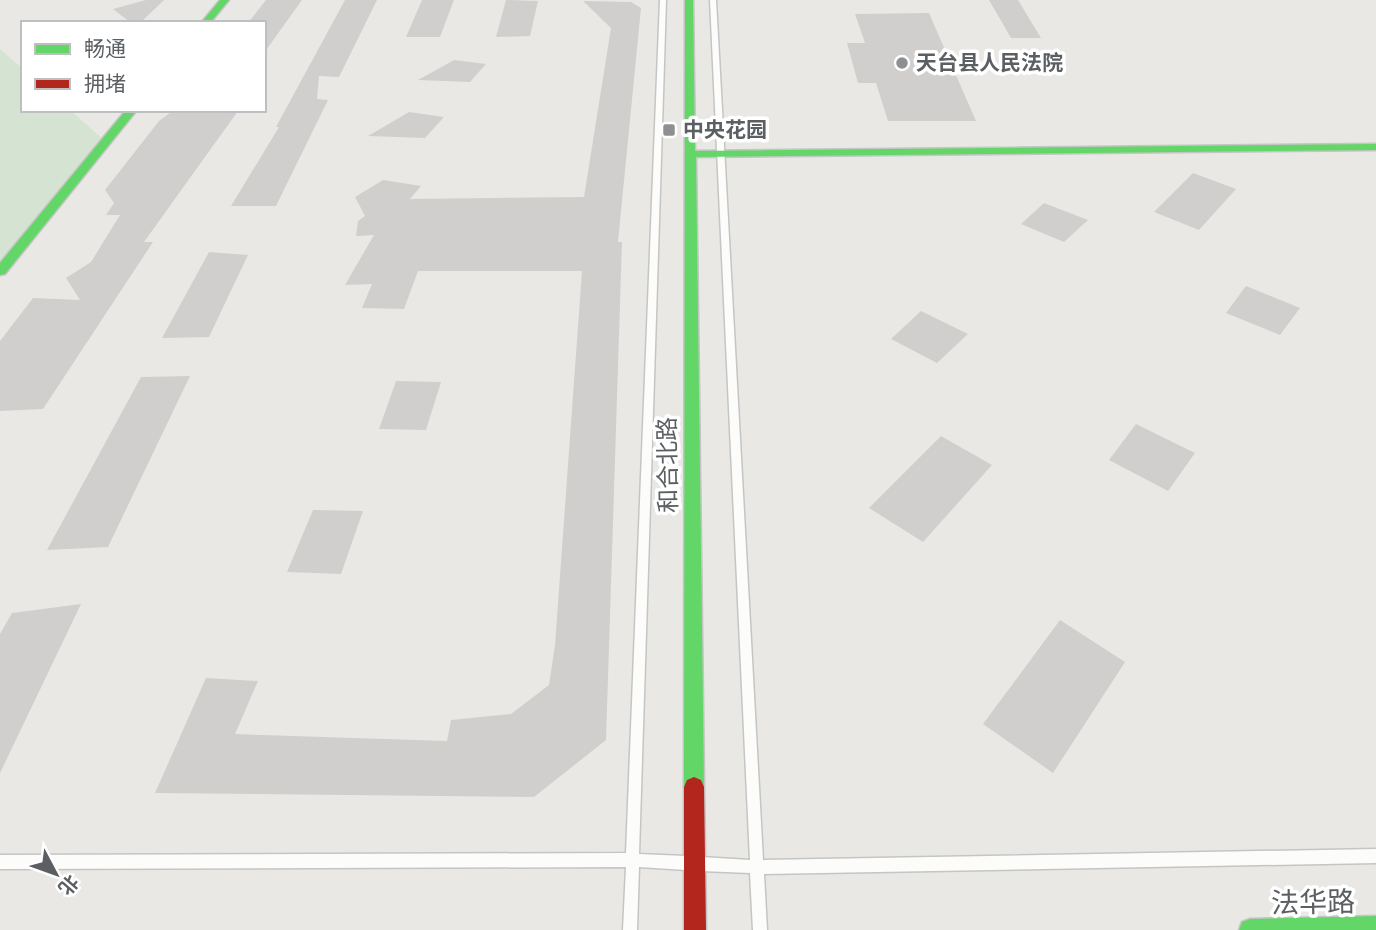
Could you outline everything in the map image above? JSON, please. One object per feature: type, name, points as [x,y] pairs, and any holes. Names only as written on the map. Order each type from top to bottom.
[{"type":"main road","points":[[207,21],[225,0]]},
{"type":"main road","name":"和合北路","points":[[689,0],[688,154],[697,864],[695,930]]},
{"type":"main road","points":[[0,271],[130,112]]},
{"type":"main road","points":[[688,154],[1376,147]]},
{"type":"main road","name":"法华路","points":[[1250,930],[1369,928]]},
{"type":"lane","points":[[630,930],[663,0]]},
{"type":"lane","points":[[713,0],[760,930]]},
{"type":"lane","points":[[0,862],[633,860],[756,867],[1376,856]]},
{"type":"green space","points":[[0,49],[21,67],[21,112],[72,112],[105,141],[0,267]]},
{"type":"building","points":[[146,0],[164,0],[142,21],[128,21],[113,9]]},
{"type":"building","points":[[266,0],[302,0],[266,50],[266,21],[250,21]]},
{"type":"building","points":[[345,0],[377,0],[339,77],[319,76],[317,99],[328,100],[276,206],[231,206],[279,127],[276,127]]},
{"type":"building","points":[[422,0],[454,0],[440,37],[406,37]]},
{"type":"building","points":[[506,0],[538,1],[530,36],[496,37]]},
{"type":"building","points":[[989,0],[1018,0],[1041,38],[1011,38]]},
{"type":"building","points":[[583,1],[631,2],[641,8],[618,242],[622,242],[606,740],[534,797],[155,793],[206,678],[258,681],[235,734],[447,741],[451,720],[511,714],[549,685],[555,645],[582,271],[418,271],[404,309],[362,308],[372,284],[345,285],[374,235],[356,236],[358,221],[365,216],[355,197],[383,180],[421,186],[410,199],[584,197],[611,28]]},
{"type":"building","name":"天台县人民法院","points":[[929,13],[976,121],[888,121],[876,83],[858,83],[847,43],[865,43],[855,14]]},
{"type":"building","points":[[454,60],[486,64],[470,82],[418,80]]},
{"type":"building","points":[[171,112],[237,112],[144,242],[153,242],[43,409],[0,411],[0,341],[33,298],[80,300],[66,278],[91,262],[120,215],[106,215],[114,203],[105,190],[159,121]]},
{"type":"building","points":[[409,112],[444,117],[425,138],[368,136]]},
{"type":"building","points":[[1193,173],[1236,189],[1199,230],[1154,212]]},
{"type":"building","points":[[1044,203],[1088,220],[1064,242],[1021,224]]},
{"type":"building","points":[[209,252],[248,255],[209,337],[162,338]]},
{"type":"building","points":[[1246,286],[1300,308],[1280,335],[1226,313]]},
{"type":"building","points":[[921,311],[968,334],[937,363],[891,339]]},
{"type":"building","points":[[190,376],[108,547],[47,550],[141,377]]},
{"type":"building","points":[[396,381],[441,382],[426,430],[379,429]]},
{"type":"building","points":[[1136,424],[1195,453],[1168,491],[1109,460]]},
{"type":"building","points":[[941,436],[992,465],[923,542],[869,508]]},
{"type":"building","points":[[313,510],[363,511],[341,574],[287,572]]},
{"type":"building","points":[[81,604],[0,773],[0,634],[12,613]]},
{"type":"building","points":[[1060,620],[1125,662],[1053,773],[983,724]]},
{"type":"traffic: fast","points":[[207,21],[225,0]]},
{"type":"traffic: fast","points":[[689,0],[694,787]]},
{"type":"traffic: fast","points":[[0,271],[130,112]]},
{"type":"traffic: fast","points":[[689,154],[1376,147]]},
{"type":"traffic: fast","points":[[1250,930],[1376,927]]},
{"type":"traffic: jam","points":[[694,787],[695,930]]},
{"type":"place","name":"天台县人民法院","points":[[902,63]]},
{"type":"place","name":"中央花园","points":[[669,130]]}]
